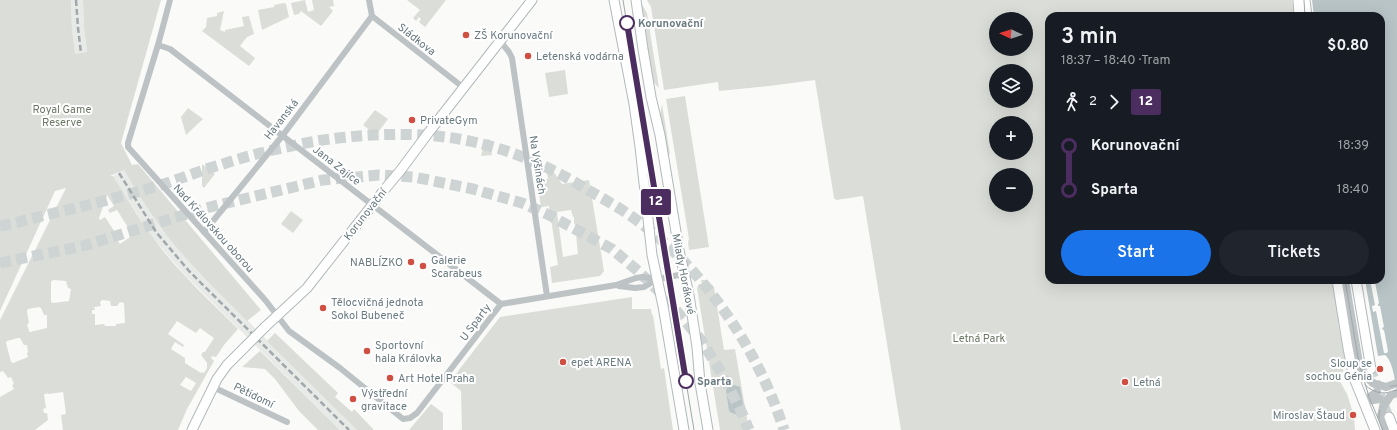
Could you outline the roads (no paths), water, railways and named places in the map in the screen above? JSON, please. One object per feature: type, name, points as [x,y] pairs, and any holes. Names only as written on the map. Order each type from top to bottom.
[{"type":"main road","name":"Korunovační","points":[[192,430],[213,387],[227,365],[264,327],[307,288],[405,166],[532,0]]},
{"type":"main road","points":[[614,0],[634,104],[652,256],[658,279],[684,430]]},
{"type":"main road","name":"Milady Horákové","points":[[636,0],[651,97],[660,134],[679,250],[690,302],[697,347],[700,383],[708,430]]},
{"type":"main road","points":[[1298,0],[1299,12]]},
{"type":"main road","points":[[1305,0],[1306,12]]},
{"type":"main road","points":[[1338,284],[1350,361],[1356,384],[1374,430]]},
{"type":"main road","points":[[1357,284],[1370,369]]},
{"type":"main road","points":[[1389,417],[1394,430]]},
{"type":"street","name":"Nad Královskou oborou","points":[[170,0],[128,147],[278,315],[289,331],[340,368],[403,419]]},
{"type":"street","points":[[369,0],[372,16]]},
{"type":"street","name":"Sládkova","points":[[372,16],[464,88]]},
{"type":"street","name":"Havanská","points":[[204,232],[283,135],[372,16]]},
{"type":"street","name":"Na Výšinách","points":[[500,41],[512,58],[547,296]]},
{"type":"street","name":"Jana Zajíce","points":[[158,45],[170,49],[501,304]]},
{"type":"street","name":"U Sparty","points":[[403,419],[410,418],[417,413],[501,304],[616,285],[642,277],[658,279],[684,274]]},
{"type":"street","name":"U Sparty","points":[[616,285],[635,288],[644,287],[658,279]]},
{"type":"street","points":[[1346,284],[1359,363],[1365,376],[1373,383],[1386,387],[1397,383]]},
{"type":"street","name":"Pětidomí","points":[[213,387],[287,422]]},
{"type":"street","points":[[1386,387],[1380,399],[1381,416],[1386,430]]},
{"type":"street","points":[[1363,401],[1380,399],[1394,394]]},
{"type":"tunnel","points":[[0,226],[123,196],[242,158],[311,142],[396,134],[441,137],[482,144],[524,157],[576,183],[625,212],[652,232],[677,255],[701,280],[741,337],[758,367],[784,430]]},
{"type":"tunnel","points":[[0,263],[83,246],[206,208],[323,180],[379,175],[414,177],[473,189],[522,203],[549,215],[612,249],[638,271],[664,296],[701,340],[722,374],[749,430]]},
{"type":"tunnel","points":[[1371,369],[1389,417]]},
{"type":"tram line","points":[[623,0],[694,430]]},
{"type":"tram line","points":[[1304,0],[1305,12]]},
{"type":"tram line","name":"12","points":[[627,23],[686,381]]},
{"type":"tram line","points":[[1346,284],[1359,363],[1369,397],[1383,430]]},
{"type":"tram line","points":[[1364,374],[1367,378],[1379,386],[1387,387],[1397,385]]},
{"type":"tram line","points":[[1365,385],[1380,393],[1388,393],[1397,390]]},
{"type":"tram line","points":[[1379,418],[1382,403],[1386,397],[1392,393]]},
{"type":"railway","points":[[76,0],[81,53]]},
{"type":"railway","points":[[119,173],[156,232],[189,271],[349,430]]},
{"type":"place","name":"Korunovační","points":[[627,23]]},
{"type":"place","name":"ZŠ Korunovační","points":[[466,35]]},
{"type":"place","name":"Letenská vodárna","points":[[528,56]]},
{"type":"place","name":"PrivateGym","points":[[412,120]]},
{"type":"place","name":"NABLÍZKO","points":[[411,262]]},
{"type":"place","name":"Galerie Scarabeus","points":[[423,266]]},
{"type":"place","name":"Tělocvičná jednota Sokol Bubeneč","points":[[323,308]]},
{"type":"place","name":"Sportovní hala Královka","points":[[367,351]]},
{"type":"place","name":"epet ARENA","points":[[563,362]]},
{"type":"place","name":"Sloup se sochou Génia","points":[[1380,369]]},
{"type":"place","name":"Art Hotel Praha","points":[[390,378]]},
{"type":"place","name":"Sparta","points":[[686,381]]},
{"type":"place","name":"Letná","points":[[1125,382]]},
{"type":"place","name":"Výstřední gravitace","points":[[353,399]]},
{"type":"place","name":"Miroslav Štaud","points":[[1353,415]]},
{"type":"park label","name":"Royal Game Reserve","points":[[62,115]]},
{"type":"park label","name":"Letná Park","points":[[979,338]]}]
